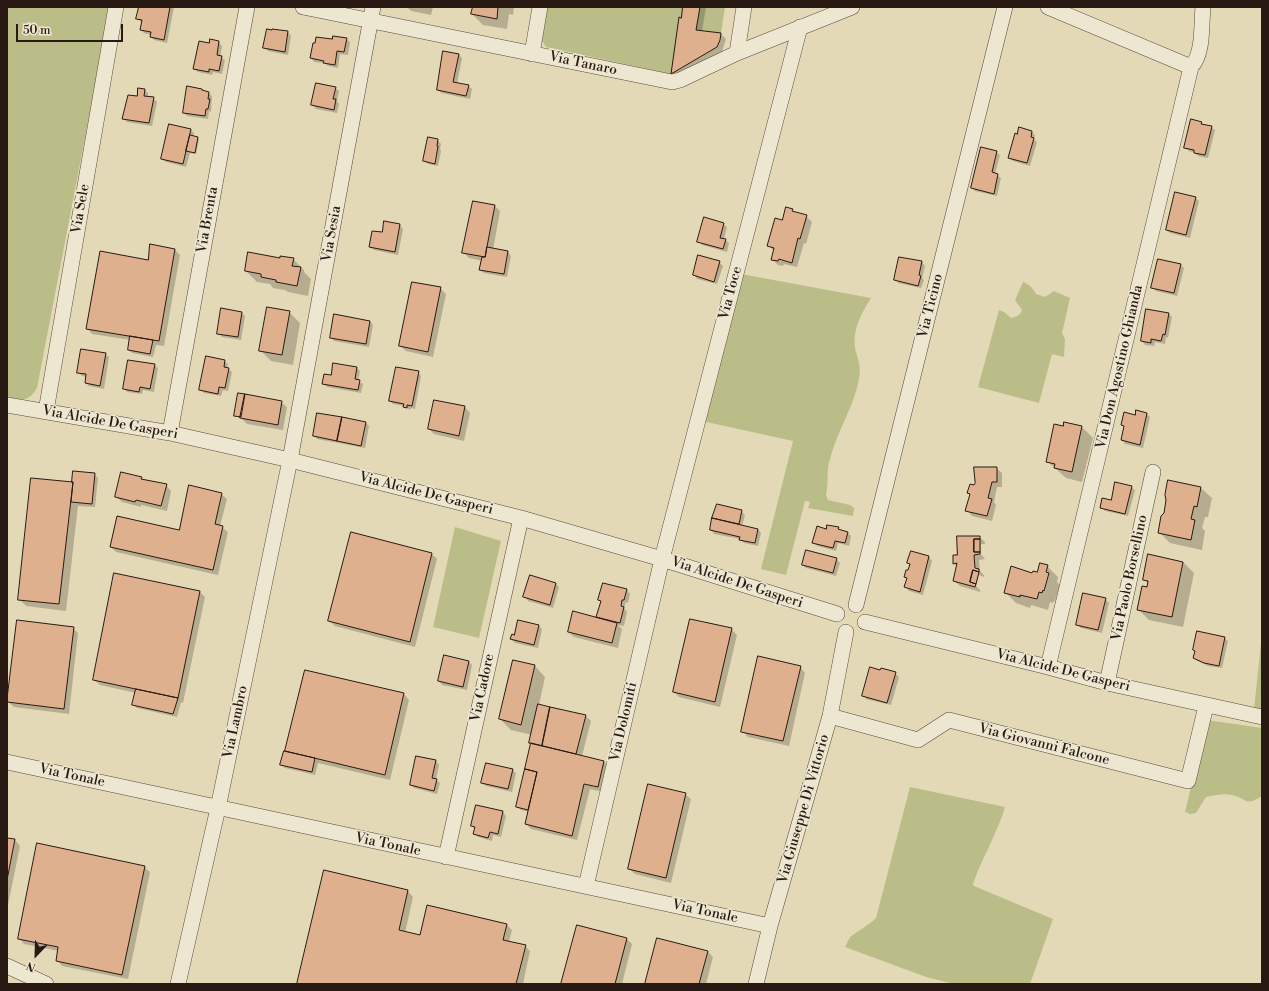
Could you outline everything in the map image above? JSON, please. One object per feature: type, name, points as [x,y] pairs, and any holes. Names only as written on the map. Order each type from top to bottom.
[{"type":"street","name":"Via Sele","points":[[46,411],[116,7]]},
{"type":"street","name":"Via Brenta","points":[[170,433],[247,7]]},
{"type":"street","name":"Via Tanaro","points":[[303,7],[372,14],[532,54],[672,82],[680,80],[737,53],[852,7]]},
{"type":"street","points":[[532,54],[540,7]]},
{"type":"street","points":[[737,53],[744,7]]},
{"type":"street","name":"Via Ticino","points":[[856,605],[1006,7]]},
{"type":"street","points":[[1048,7],[1191,67]]},
{"type":"street","name":"Via Don Agostino Ghianda","points":[[1048,667],[1191,67],[1196,62],[1200,54],[1203,7]]},
{"type":"street","name":"Via Sesia","points":[[290,460],[372,14]]},
{"type":"street","name":"Via Toce","points":[[662,559],[800,27]]},
{"type":"street","name":"Via Alcide De Gasperi","points":[[7,405],[170,433],[290,460],[521,518],[662,559],[837,614]]},
{"type":"street","name":"Via Lambro","points":[[178,984],[218,808],[290,460]]},
{"type":"street","name":"Via Paolo Borsellino","points":[[1107,684],[1153,472]]},
{"type":"street","name":"Via Cadore","points":[[446,857],[521,518]]},
{"type":"street","name":"Via Dolomiti","points":[[586,886],[662,559]]},
{"type":"street","points":[[847,604],[856,605],[863,610],[866,618],[865,622],[863,627],[855,632],[846,632],[842,630],[837,623],[837,614],[843,606],[847,604]]},
{"type":"street","name":"Via Alcide De Gasperi","points":[[865,622],[1048,667],[1107,684],[1262,717]]},
{"type":"street","name":"Via Giuseppe Di Vittorio","points":[[756,984],[770,926],[830,716],[846,632]]},
{"type":"street","name":"Via Giovanni Falcone","points":[[830,716],[918,740],[949,720],[1188,781],[1206,706]]},
{"type":"street","name":"Via Tonale","points":[[7,762],[770,926]]},
{"type":"street","points":[[7,966],[46,984]]},
{"type":"green space","points":[[7,7],[110,7],[37,388],[31,396],[25,399],[7,398]]},
{"type":"green space","points":[[547,7],[725,7],[720,40],[717,47],[671,74],[546,47],[542,41]]},
{"type":"green space","points":[[741,274],[871,298],[864,310],[856,330],[855,345],[860,372],[857,389],[833,449],[828,468],[826,495],[828,500],[850,505],[854,508],[853,516],[808,508],[810,502],[805,501],[786,575],[761,569],[793,441],[702,421]]},
{"type":"green space","points":[[1023,282],[1031,286],[1036,294],[1045,297],[1054,291],[1070,298],[1062,333],[1065,339],[1064,357],[1052,354],[1039,403],[978,387],[999,310],[1011,318],[1019,314],[1022,310],[1015,300]]},
{"type":"green space","points":[[455,527],[501,541],[479,638],[433,627]]},
{"type":"green space","points":[[1262,634],[1262,710],[1254,709]]},
{"type":"green space","points":[[1207,720],[1262,728],[1262,796],[1249,802],[1229,794],[1219,794],[1206,797],[1196,813],[1190,814],[1185,812]]},
{"type":"green space","points":[[910,787],[1005,807],[998,827],[973,884],[974,886],[1053,919],[1030,984],[954,984],[926,977],[845,947],[850,937],[876,918]]},
{"type":"building","points":[[139,7],[170,7],[164,40],[150,37],[151,32],[140,30],[142,20],[136,19]]},
{"type":"building","points":[[473,7],[498,7],[497,19],[471,14]]},
{"type":"building","points":[[683,7],[700,7],[696,30],[721,33],[720,40],[717,47],[671,74],[679,17],[681,18]]},
{"type":"building","points":[[267,29],[288,31],[285,52],[263,48]]},
{"type":"building","points":[[333,36],[347,38],[344,52],[337,51],[335,65],[323,63],[324,61],[310,58],[313,43],[315,43],[316,37],[332,39]]},
{"type":"building","points":[[210,39],[219,41],[217,55],[222,56],[219,71],[209,69],[209,72],[193,69],[199,41],[209,43]]},
{"type":"building","points":[[443,51],[459,54],[453,82],[469,85],[466,96],[437,90]]},
{"type":"building","points":[[316,83],[336,87],[333,99],[336,99],[334,110],[311,105]]},
{"type":"building","points":[[187,86],[209,92],[208,99],[210,99],[205,116],[183,113]]},
{"type":"building","points":[[138,88],[145,89],[144,96],[154,97],[149,123],[122,119],[128,95],[137,96]]},
{"type":"building","points":[[1191,119],[1202,122],[1201,124],[1212,126],[1205,155],[1194,153],[1194,150],[1184,148]]},
{"type":"building","points":[[169,124],[191,129],[183,164],[161,159]]},
{"type":"building","points":[[1019,127],[1032,131],[1031,137],[1034,138],[1027,163],[1008,158],[1015,133],[1017,134]]},
{"type":"building","points":[[190,135],[198,137],[195,153],[186,151]]},
{"type":"building","points":[[428,137],[438,139],[435,164],[423,161]]},
{"type":"building","points":[[981,147],[997,151],[992,172],[998,174],[994,194],[971,188]]},
{"type":"building","points":[[1175,192],[1196,197],[1186,235],[1166,230]]},
{"type":"building","points":[[473,201],[495,205],[485,257],[462,253]]},
{"type":"building","points":[[786,207],[793,209],[792,211],[807,215],[800,239],[798,238],[792,263],[779,259],[778,261],[771,260],[774,248],[767,246],[775,218],[782,220]]},
{"type":"building","points":[[704,217],[724,223],[720,238],[726,239],[723,249],[697,242]]},
{"type":"building","points":[[384,221],[400,224],[395,252],[369,247],[372,231],[382,232]]},
{"type":"building","points":[[150,244],[175,249],[159,341],[86,329],[100,251],[148,260]]},
{"type":"building","points":[[487,247],[508,251],[504,274],[479,270],[482,257],[485,257]]},
{"type":"building","points":[[248,252],[280,258],[280,256],[294,258],[292,266],[301,267],[297,286],[276,282],[276,280],[261,277],[261,274],[245,271]]},
{"type":"building","points":[[698,255],[720,261],[714,282],[693,275]]},
{"type":"building","points":[[899,257],[922,261],[919,275],[921,276],[918,286],[894,280]]},
{"type":"building","points":[[1158,259],[1181,264],[1174,293],[1151,288]]},
{"type":"building","points":[[412,282],[441,287],[428,352],[399,346]]},
{"type":"building","points":[[267,307],[290,311],[282,355],[259,351]]},
{"type":"building","points":[[221,308],[242,312],[238,337],[217,334]]},
{"type":"building","points":[[1146,309],[1169,313],[1165,335],[1163,334],[1161,341],[1151,339],[1151,343],[1141,341]]},
{"type":"building","points":[[334,314],[370,321],[366,344],[330,338]]},
{"type":"building","points":[[130,336],[153,340],[150,354],[128,350]]},
{"type":"building","points":[[81,349],[106,353],[100,386],[85,383],[86,374],[77,373]]},
{"type":"building","points":[[206,356],[225,360],[224,367],[229,368],[225,388],[219,387],[218,394],[199,390]]},
{"type":"building","points":[[128,360],[155,364],[150,389],[140,387],[139,392],[123,389]]},
{"type":"building","points":[[333,363],[357,367],[355,379],[360,380],[358,390],[322,384],[324,374],[331,375]]},
{"type":"building","points":[[396,367],[419,371],[412,406],[407,405],[407,408],[403,407],[404,404],[389,401]]},
{"type":"building","points":[[238,393],[245,394],[241,417],[234,416]]},
{"type":"building","points":[[245,394],[282,401],[278,425],[240,418]]},
{"type":"building","points":[[434,400],[465,406],[459,436],[428,429]]},
{"type":"building","points":[[1136,410],[1147,413],[1140,445],[1121,440],[1124,426],[1121,425],[1124,412],[1135,415]]},
{"type":"building","points":[[317,413],[342,417],[337,441],[313,436]]},
{"type":"building","points":[[342,417],[366,422],[361,446],[337,441]]},
{"type":"building","points":[[1064,422],[1082,426],[1072,472],[1054,468],[1055,464],[1046,462],[1054,424],[1063,426]]},
{"type":"building","points":[[974,467],[997,467],[997,482],[992,482],[988,498],[992,499],[987,516],[965,511],[970,494],[967,493],[970,484],[974,485],[975,483]]},
{"type":"building","points":[[73,471],[95,473],[92,504],[71,502]]},
{"type":"building","points":[[121,472],[142,477],[141,479],[167,484],[161,506],[115,497]]},
{"type":"building","points":[[31,478],[73,482],[59,604],[18,600]]},
{"type":"building","points":[[1168,480],[1201,487],[1197,507],[1194,506],[1191,519],[1195,520],[1191,540],[1158,533],[1161,516],[1164,513]]},
{"type":"building","points":[[1115,482],[1132,486],[1125,514],[1100,508],[1102,498],[1111,500]]},
{"type":"building","points":[[189,485],[222,493],[215,524],[223,526],[213,570],[110,547],[117,516],[179,530]]},
{"type":"building","points":[[717,504],[742,510],[739,524],[712,518]]},
{"type":"building","points":[[712,518],[758,529],[755,543],[739,540],[740,537],[710,530]]},
{"type":"building","points":[[827,525],[839,527],[838,529],[848,532],[845,543],[835,541],[833,548],[812,543],[817,526],[826,529]]},
{"type":"building","points":[[351,532],[432,553],[410,642],[328,621]]},
{"type":"building","points":[[957,536],[980,536],[980,539],[974,539],[974,552],[980,552],[980,554],[974,555],[975,568],[979,569],[979,572],[973,570],[970,582],[976,584],[975,587],[953,581],[957,563],[953,564],[953,555],[957,555]]},
{"type":"building","points":[[974,539],[980,539],[980,552],[974,552]]},
{"type":"building","points":[[806,550],[837,558],[833,573],[802,565]]},
{"type":"building","points":[[911,551],[929,556],[920,592],[904,587],[907,578],[904,577],[910,564],[907,563]]},
{"type":"building","points":[[1148,554],[1183,562],[1172,617],[1137,610],[1142,586],[1147,587],[1148,581],[1143,580]]},
{"type":"building","points":[[1040,563],[1048,565],[1046,572],[1049,573],[1044,591],[1043,590],[1042,593],[1039,592],[1037,599],[1004,593],[1011,566],[1032,573],[1033,571],[1037,572]]},
{"type":"building","points":[[973,570],[979,572],[976,584],[970,582]]},
{"type":"building","points":[[114,573],[200,591],[178,698],[93,680]]},
{"type":"building","points":[[530,575],[556,583],[550,605],[523,597]]},
{"type":"building","points":[[603,583],[627,589],[624,600],[622,600],[621,606],[624,607],[620,623],[596,617],[601,601],[598,600]]},
{"type":"building","points":[[1083,593],[1106,598],[1098,630],[1076,625]]},
{"type":"building","points":[[573,611],[617,623],[612,643],[568,632]]},
{"type":"building","points":[[690,619],[732,628],[715,702],[673,692]]},
{"type":"building","points":[[17,620],[74,627],[64,709],[7,702]]},
{"type":"building","points":[[518,620],[539,625],[534,645],[510,639],[512,634],[514,635]]},
{"type":"building","points":[[1197,631],[1225,637],[1219,666],[1204,663],[1193,658]]},
{"type":"building","points":[[444,655],[469,661],[463,687],[438,681]]},
{"type":"building","points":[[758,656],[801,666],[783,741],[741,732]]},
{"type":"building","points":[[513,660],[535,665],[521,725],[499,719]]},
{"type":"building","points":[[870,667],[896,672],[887,703],[862,696]]},
{"type":"building","points":[[305,670],[404,693],[385,775],[285,751]]},
{"type":"building","points":[[136,689],[178,698],[173,714],[132,705]]},
{"type":"building","points":[[538,704],[550,707],[542,746],[529,743]]},
{"type":"building","points":[[550,707],[586,715],[576,754],[542,746]]},
{"type":"building","points":[[531,743],[604,761],[598,787],[584,784],[572,836],[525,824],[537,772],[525,769]]},
{"type":"building","points":[[284,751],[315,758],[312,772],[280,765]]},
{"type":"building","points":[[416,756],[436,760],[432,778],[437,779],[434,791],[410,785]]},
{"type":"building","points":[[486,763],[513,769],[508,789],[481,783]]},
{"type":"building","points":[[525,769],[537,772],[528,810],[516,807]]},
{"type":"building","points":[[648,784],[686,793],[666,878],[628,869]]},
{"type":"building","points":[[476,805],[503,811],[498,834],[490,832],[488,838],[473,834],[475,827],[471,826]]},
{"type":"building","points":[[7,838],[15,839],[7,880]]},
{"type":"building","points":[[37,843],[145,866],[122,975],[56,961],[58,947],[18,939]]},
{"type":"building","points":[[324,870],[408,890],[399,930],[420,935],[427,905],[507,924],[503,940],[526,945],[516,984],[297,984]]},
{"type":"building","points":[[577,925],[627,938],[615,984],[561,984]]},
{"type":"building","points":[[657,938],[708,951],[699,984],[645,984]]}]
